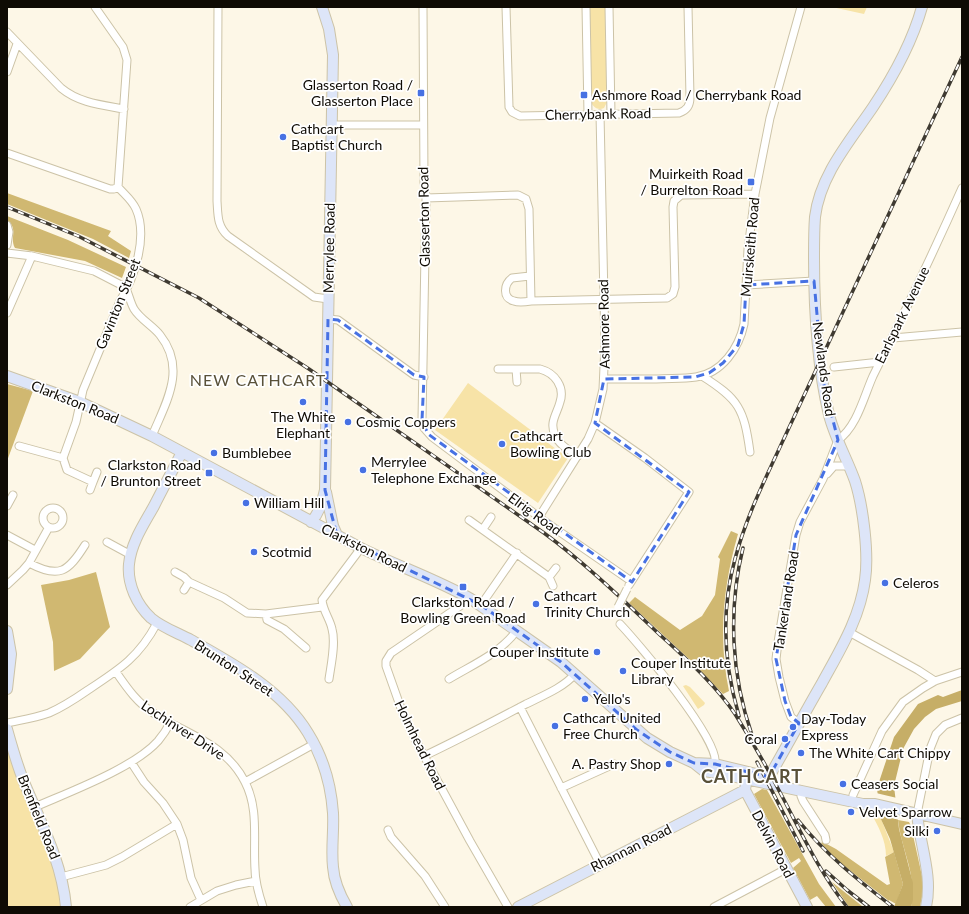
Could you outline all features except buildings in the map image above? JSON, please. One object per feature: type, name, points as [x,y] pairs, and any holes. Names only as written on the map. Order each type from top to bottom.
[{"type":"main road","name":"Merrylee Road","points":[[322,7],[329,29],[332,49],[326,494],[333,526],[337,535]]},
{"type":"main road","name":"Newlands Road","points":[[769,777],[849,632],[861,600],[865,582],[866,560],[859,497],[856,484],[829,414],[823,381],[818,340],[814,281],[814,224],[818,202],[822,190],[841,152],[872,109],[895,70],[912,34],[922,7]]},
{"type":"main road","name":"Clarkston Road","points":[[7,378],[80,402],[152,436],[361,548],[455,590],[481,605],[517,630],[575,674],[647,738],[670,752],[694,763],[704,771],[746,784],[860,798]]},
{"type":"main road","name":"Brunton Street","points":[[182,452],[140,532],[131,555],[129,566],[132,589],[140,604],[157,623],[228,662],[264,686],[292,712],[308,732],[323,763],[328,780],[333,814],[332,858],[334,872],[337,885],[347,907]]},
{"type":"main road","name":"Merrylee Road","points":[[315,524],[326,494]]},
{"type":"main road","points":[[7,631],[11,654],[7,689]]},
{"type":"main road","name":"Brenfield Road","points":[[7,729],[23,780],[51,843],[61,877],[66,907]]},
{"type":"main road","name":"Clarkston Road","points":[[694,763],[715,764],[860,798]]},
{"type":"main road","name":"Clarkston Road","points":[[746,784],[769,777]]},
{"type":"main road","name":"Rhannan Road","points":[[518,907],[746,784]]},
{"type":"main road","name":"Delvin Road","points":[[746,784],[786,869],[807,907]]},
{"type":"main road","points":[[860,798],[875,804],[962,824]]},
{"type":"main road","points":[[917,814],[928,879],[928,898],[926,907]]},
{"type":"street","points":[[7,153],[110,189],[118,187],[128,68],[124,46],[95,7]]},
{"type":"street","points":[[218,7],[218,215],[220,227],[228,236],[314,297],[328,299]]},
{"type":"street","name":"Glasserton Road","points":[[423,7],[423,125],[424,183],[426,198],[424,377],[422,420],[424,428]]},
{"type":"street","name":"Cherrybank Road","points":[[506,7],[508,102],[510,110],[520,116],[679,112],[686,110],[690,97],[688,7]]},
{"type":"street","points":[[586,7],[588,114]]},
{"type":"street","points":[[609,7],[611,114]]},
{"type":"street","name":"Muirskeith Road","points":[[604,379],[702,376],[714,370],[723,363],[738,345],[744,324],[748,249],[755,194],[770,118],[801,7]]},
{"type":"street","points":[[7,32],[17,44],[69,95],[78,100],[124,110]]},
{"type":"street","points":[[7,72],[17,44]]},
{"type":"street","name":"Ashmore Road","points":[[538,517],[588,439],[595,423],[604,379],[600,114]]},
{"type":"street","points":[[332,126],[423,125]]},
{"type":"street","name":"Gavinton Street","points":[[63,458],[76,422],[83,390],[120,301],[127,289],[139,252],[142,233],[135,207],[118,187]]},
{"type":"street","name":"Earlspark Avenue","points":[[838,440],[844,436],[854,421],[880,362],[893,338],[962,188]]},
{"type":"street","points":[[530,276],[512,278],[506,284],[505,288],[507,296],[512,301],[668,298],[673,294],[675,287],[673,207],[674,201],[677,197],[685,195],[755,194]]},
{"type":"street","points":[[426,198],[518,195],[524,197],[528,202],[529,209],[531,301]]},
{"type":"street","points":[[7,225],[9,232],[7,245]]},
{"type":"street","points":[[7,253],[32,256],[94,271],[122,284],[127,289],[135,311],[157,331],[167,344],[171,354],[173,366],[171,389],[152,436]]},
{"type":"street","points":[[7,313],[32,256]]},
{"type":"street","points":[[746,285],[814,281]]},
{"type":"street","points":[[328,319],[338,320],[414,375],[424,377]]},
{"type":"street","points":[[893,338],[962,332]]},
{"type":"street","points":[[834,367],[880,362]]},
{"type":"street","points":[[498,369],[535,368],[546,370],[558,381],[562,395],[554,416],[553,430],[560,442],[578,456]]},
{"type":"street","points":[[516,369],[517,382]]},
{"type":"street","points":[[702,376],[727,393],[741,410],[747,428],[750,452]]},
{"type":"street","points":[[595,423],[645,458],[689,492],[634,579],[631,581],[618,607]]},
{"type":"street","name":"Elrig Road","points":[[424,428],[432,437],[538,517],[631,581]]},
{"type":"street","name":"Tankerland Road","points":[[799,724],[791,717],[784,701],[778,677],[776,659],[796,535],[800,522],[823,479],[838,440]]},
{"type":"street","points":[[19,446],[63,458],[67,470],[93,482]]},
{"type":"street","name":"Tankerland Road","points":[[823,479],[834,466],[848,466]]},
{"type":"street","points":[[90,490],[97,472]]},
{"type":"street","points":[[7,506],[13,495]]},
{"type":"street","points":[[483,529],[491,517]]},
{"type":"street","points":[[469,520],[517,553],[549,578],[553,586]]},
{"type":"street","points":[[7,585],[29,563],[49,527]]},
{"type":"street","points":[[7,535],[35,550]]},
{"type":"street","points":[[107,542],[131,555]]},
{"type":"street","points":[[29,563],[44,570],[61,571],[71,565],[84,545]]},
{"type":"street","points":[[329,679],[333,637],[332,628],[322,607],[322,600],[361,548]]},
{"type":"street","points":[[481,605],[517,553]]},
{"type":"street","points":[[549,578],[556,568]]},
{"type":"street","points":[[175,572],[189,582],[224,598],[247,613],[266,614],[322,607]]},
{"type":"street","points":[[184,590],[189,582]]},
{"type":"street","name":"Holmhead Road","points":[[460,606],[392,653],[386,661],[387,672],[397,700],[424,756],[508,907]]},
{"type":"street","points":[[266,614],[267,620],[284,629],[306,648]]},
{"type":"street","points":[[7,723],[32,718],[62,707],[116,672],[140,650],[157,623]]},
{"type":"street","points":[[620,624],[655,665],[694,717],[716,756],[715,764]]},
{"type":"street","points":[[449,679],[497,650],[510,639],[517,630]]},
{"type":"street","points":[[849,632],[935,681]]},
{"type":"street","name":"Lochinver Drive","points":[[116,672],[126,688],[154,714],[223,753],[234,765],[245,782],[254,810],[256,881],[263,907]]},
{"type":"street","points":[[860,798],[882,731],[903,702],[935,681],[962,672]]},
{"type":"street","points":[[424,756],[472,733],[569,681],[575,674]]},
{"type":"street","points":[[520,707],[600,864]]},
{"type":"street","points":[[917,814],[930,749],[936,734],[945,725],[962,718]]},
{"type":"street","points":[[35,807],[107,775],[144,754],[159,740],[170,723]]},
{"type":"street","points":[[245,782],[314,744]]},
{"type":"street","points":[[131,762],[144,782],[163,803],[177,824],[184,840],[191,878],[201,900]]},
{"type":"street","points":[[561,788],[614,764]]},
{"type":"street","points":[[802,791],[801,796],[803,801],[826,840]]},
{"type":"street","points":[[61,877],[106,865],[177,824]]},
{"type":"street","points":[[388,830],[391,837],[425,876],[446,907]]},
{"type":"street","points":[[714,907],[786,869]]},
{"type":"street","points":[[190,907],[217,891],[256,881]]},
{"type":"highlighted area","points":[[814,281],[823,381],[838,440],[796,535],[776,659],[785,701],[791,717],[799,723],[769,777],[715,764],[694,763],[670,752],[637,730],[561,662],[481,605],[337,535],[325,490],[328,319],[338,320],[414,375],[424,377],[422,420],[428,434],[632,582],[689,492],[595,423],[604,379],[695,377],[709,373],[723,363],[738,345],[744,324],[746,285]]},
{"type":"shaded area","points":[[589,7],[606,7],[607,102],[604,108],[600,109],[595,108],[591,102]]},
{"type":"shaded area","points":[[832,7],[867,7],[864,14]]},
{"type":"shaded area","points":[[7,193],[111,231],[108,236],[131,251],[129,258],[93,239],[7,204]]},
{"type":"shaded area","points":[[7,216],[68,240],[126,267],[122,278],[85,261],[15,248],[13,244],[13,230],[11,223],[7,220]]},
{"type":"shaded area","name":"Cathcart Bowling Club","points":[[468,383],[568,458],[538,503],[435,430]]},
{"type":"shaded area","points":[[7,384],[33,391],[7,461]]},
{"type":"shaded area","points":[[731,531],[738,534],[729,573],[724,612],[724,651],[729,691],[723,694],[689,659],[629,603],[635,597],[680,630],[702,616],[715,595],[720,559],[718,557]]},
{"type":"shaded area","points":[[96,572],[110,627],[80,659],[54,671],[53,642],[41,585],[69,580]]},
{"type":"shaded area","points":[[686,685],[690,687],[705,703],[704,705],[698,709],[683,686]]},
{"type":"shaded area","points":[[962,690],[962,701],[936,709],[925,717],[914,729],[903,749],[894,786],[899,829],[913,883],[913,900],[911,907],[894,907],[903,884],[890,839],[880,817],[877,788],[894,737],[918,704],[938,695],[943,697]]},
{"type":"shaded area","points":[[7,739],[48,845],[59,887],[60,907],[7,907]]},
{"type":"shaded area","points":[[762,789],[767,790],[819,884],[836,907],[826,907],[817,896],[810,900],[793,868],[801,861],[799,858],[791,863],[754,794]]},
{"type":"shaded area","points":[[871,813],[880,816],[894,852],[886,856],[883,839]]},
{"type":"shaded area","points":[[898,820],[909,822],[911,826],[922,876],[923,892],[920,907],[911,907],[913,896],[911,874]]},
{"type":"shaded area","points":[[823,842],[836,849],[887,885],[890,884],[885,857],[894,852],[903,884],[896,904],[889,901],[834,858],[821,843]]},
{"type":"shaded area","points":[[832,882],[862,906],[863,907],[849,907]]},
{"type":"pier","points":[[876,793],[897,798],[900,820],[878,815]]},
{"type":"railway","points":[[739,716],[727,657],[726,618],[731,578],[743,534],[767,474],[962,57]]},
{"type":"railway","points":[[7,207],[78,236],[199,298],[309,369],[544,533],[574,556],[689,661],[709,681],[727,703],[760,755],[820,868],[847,907]]},
{"type":"railway","points":[[743,548],[735,595],[734,642],[740,689],[752,735]]},
{"type":"railway","points":[[757,762],[803,851]]},
{"type":"railway","points":[[798,820],[831,856],[893,907]]},
{"type":"railway","points":[[826,871],[869,907]]},
{"type":"place","name":"Glasserton Road / Glasserton Place","points":[[421,93]]},
{"type":"place","name":"Ashmore Road / Cherrybank Road","points":[[584,95]]},
{"type":"place","name":"Cathcart Baptist Church","points":[[283,137]]},
{"type":"place","name":"Muirkeith Road / Burrelton Road","points":[[751,182]]},
{"type":"place","name":"The White Elephant","points":[[303,402]]},
{"type":"place","name":"Cosmic Coppers","points":[[348,422]]},
{"type":"place","name":"Cathcart Bowling Club","points":[[502,444]]},
{"type":"place","name":"Bumblebee","points":[[214,453]]},
{"type":"place","name":"Merrylee Telephone Exchange","points":[[363,470]]},
{"type":"place","name":"Clarkston Road / Brunton Street","points":[[209,473]]},
{"type":"place","name":"William Hill","points":[[246,503]]},
{"type":"place","name":"Scotmid","points":[[254,552]]},
{"type":"place","name":"Celeros","points":[[885,583]]},
{"type":"place","name":"Clarkston Road / Bowling Green Road","points":[[463,587]]},
{"type":"place","name":"Cathcart Trinity Church","points":[[536,604]]},
{"type":"place","name":"Couper Institute","points":[[597,652]]},
{"type":"place","name":"Couper Institute Library","points":[[623,671]]},
{"type":"place","name":"Yello's","points":[[585,699]]},
{"type":"place","name":"Cathcart United Free Church","points":[[555,726]]},
{"type":"place","name":"Day-Today Express","points":[[793,727]]},
{"type":"place","name":"Coral","points":[[785,739]]},
{"type":"place","name":"The White Cart Chippy","points":[[801,753]]},
{"type":"place","name":"A. Pastry Shop","points":[[669,764]]},
{"type":"place","name":"Ceasers Social","points":[[843,784]]},
{"type":"place","name":"Velvet Sparrow","points":[[851,812]]},
{"type":"place","name":"Silki","points":[[937,831]]},
{"type":"district","name":"NEW CATHCART","points":[[258,380]]},
{"type":"district","name":"CATHCART","points":[[752,777]]}]
